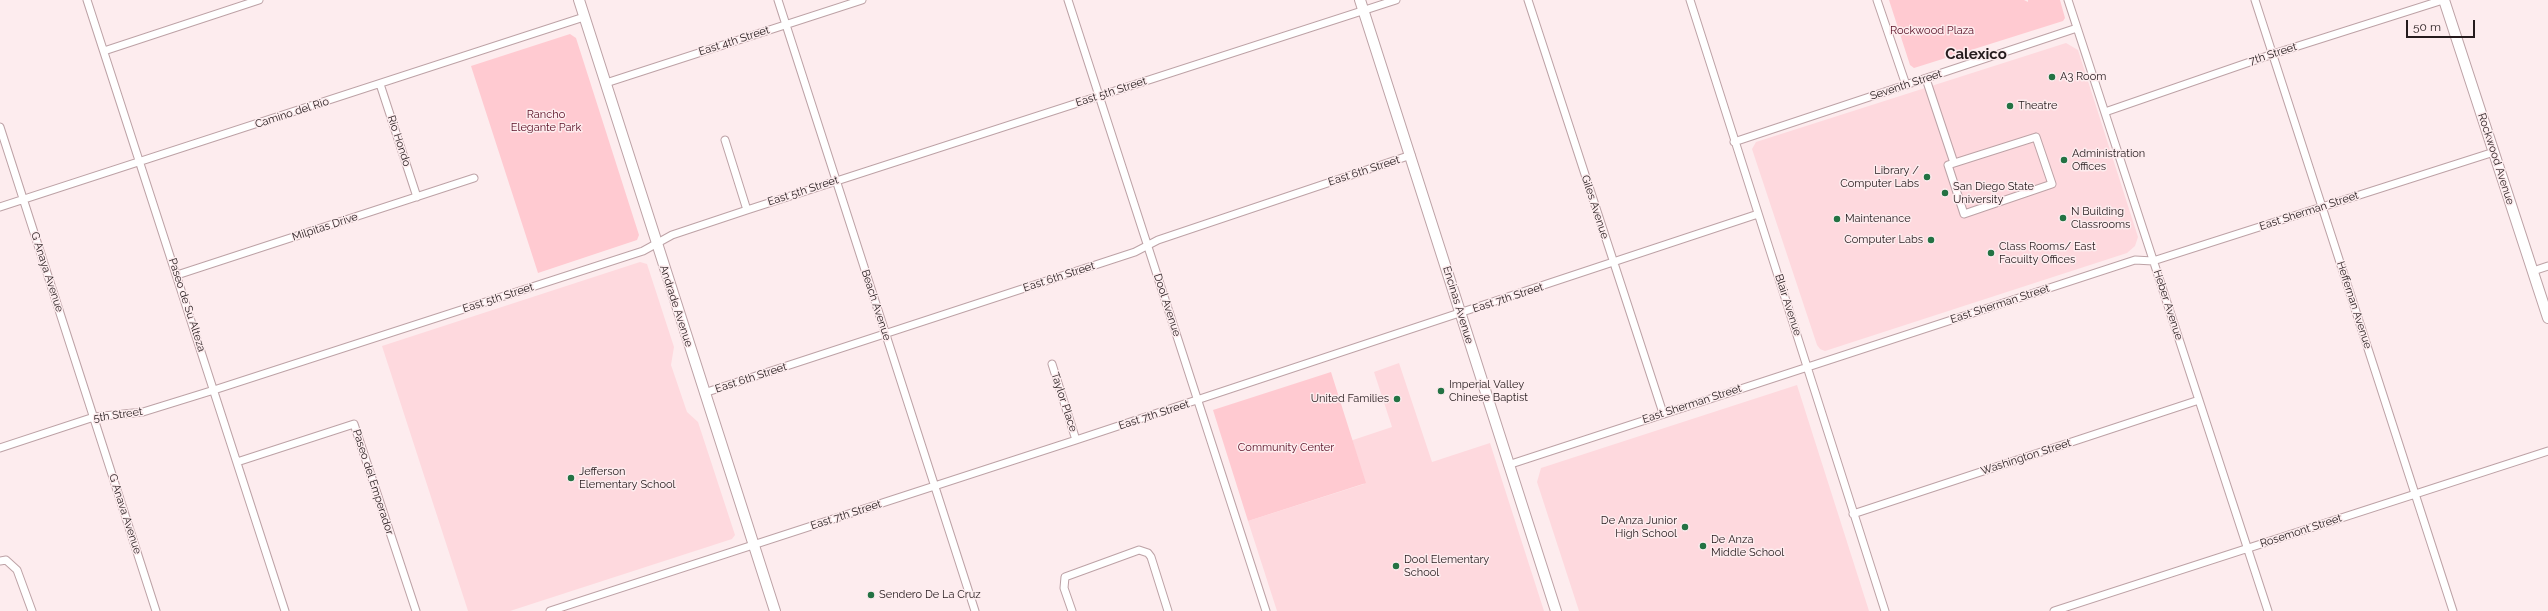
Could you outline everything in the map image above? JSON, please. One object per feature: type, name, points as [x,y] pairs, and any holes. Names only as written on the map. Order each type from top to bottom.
[{"type":"street","name":"Paseo de Su Alteza","points":[[87,0],[285,611]]},
{"type":"street","points":[[104,51],[259,0]]},
{"type":"street","name":"Andrade Avenue","points":[[579,0],[656,244],[775,611]]},
{"type":"street","name":"Beach Avenue","points":[[778,0],[975,611]]},
{"type":"street","name":"East 4th Street","points":[[606,83],[862,0]]},
{"type":"street","name":"Dool Avenue","points":[[1068,0],[1266,611]]},
{"type":"street","name":"Encinas Avenue","points":[[1360,0],[1411,155],[1508,465],[1556,611]]},
{"type":"street","name":"East 5th Street","points":[[214,390],[643,251],[672,235],[747,210],[1396,0]]},
{"type":"street","name":"Giles Avenue","points":[[1528,0],[1663,413]]},
{"type":"street","name":"Blair Avenue","points":[[1690,0],[1734,142],[1808,366],[1810,379],[1885,611]]},
{"type":"street","points":[[1877,0],[1906,85]]},
{"type":"street","name":"Heber Avenue","points":[[2068,0],[2268,611]]},
{"type":"street","name":"Heffernan Avenue","points":[[2255,0],[2453,611]]},
{"type":"street","name":"7th Street","points":[[2105,112],[2273,54],[2444,0]]},
{"type":"street","name":"Rockwood Avenue","points":[[2444,0],[2548,318]]},
{"type":"street","name":"Camino del Rio","points":[[0,207],[584,17]]},
{"type":"street","name":"Seventh Street","points":[[1734,142],[2077,28]]},
{"type":"street","points":[[1926,78],[1954,163]]},
{"type":"street","name":"Rio Hondo","points":[[380,84],[417,197]]},
{"type":"street","name":"G Anaya Avenue","points":[[0,127],[94,418]]},
{"type":"street","points":[[2036,137],[2052,184],[1964,214],[1948,165],[1954,163],[2036,137]]},
{"type":"street","points":[[725,140],[747,210]]},
{"type":"street","name":"East Sherman Street","points":[[1508,465],[1663,413],[2135,260],[2153,261],[2494,152]]},
{"type":"street","name":"East 6th Street","points":[[704,393],[1135,252],[1158,240],[1411,155]]},
{"type":"street","name":"Milpitas Drive","points":[[177,275],[474,178]]},
{"type":"street","name":"East 7th Street","points":[[550,611],[1461,314],[1758,214]]},
{"type":"street","points":[[2533,271],[2548,266]]},
{"type":"street","name":"Taylor Place","points":[[1052,364],[1076,440]]},
{"type":"street","name":"5th Street","points":[[0,448],[94,418],[143,412],[214,390]]},
{"type":"street","name":"Washington Street","points":[[1853,514],[2199,400]]},
{"type":"street","name":"G Anava Avenue","points":[[94,418],[156,611]]},
{"type":"street","name":"Paseo del Emperador","points":[[237,462],[354,424],[416,611]]},
{"type":"street","name":"Rosemont Street","points":[[2054,611],[2548,451]]},
{"type":"street","points":[[1072,611],[1064,588],[1065,577],[1139,550],[1148,553],[1151,557],[1168,611]]},
{"type":"street","points":[[0,561],[11,563],[21,577],[32,611]]},
{"type":"shaded area","name":"San Diego State University","points":[[2066,43],[2078,50],[2138,237],[2135,246],[2127,253],[1825,351],[1820,349],[1817,345],[1752,149],[1756,142]]},
{"type":"shaded area","name":"Jefferson Elementary School","points":[[640,262],[647,264],[674,347],[671,365],[687,412],[698,422],[735,535],[732,539],[510,611],[468,611],[382,346]]},
{"type":"shaded area","name":"Dool Elementary School","points":[[1399,363],[1432,462],[1490,443],[1544,611],[1277,611],[1248,521],[1364,484],[1350,441],[1392,427],[1374,372]]},
{"type":"shaded area","name":"De Anza Middle School","points":[[1797,385],[1869,611],[1579,611],[1537,482],[1541,468]]},
{"type":"green space","name":"Rockwood Plaza","points":[[1889,0],[2024,0],[2028,2],[2028,0],[2060,0],[2065,18],[2063,21],[1914,68],[1910,65]]},
{"type":"green space","name":"Rancho Elegante Park","points":[[570,34],[576,38],[639,235],[637,240],[538,273],[471,66]]},
{"type":"green space","name":"Community Center","points":[[1331,372],[1366,483],[1248,521],[1213,410]]},
{"type":"place","name":"A3 Room","points":[[2052,77]]},
{"type":"place","name":"Theatre","points":[[2010,106]]},
{"type":"place","name":"Administration Offices","points":[[2064,160]]},
{"type":"place","name":"Library / Computer Labs","points":[[1927,177]]},
{"type":"place","name":"San Diego State University","points":[[1945,193]]},
{"type":"place","name":"N Building Classrooms","points":[[2063,218]]},
{"type":"place","name":"Maintenance","points":[[1837,219]]},
{"type":"place","name":"Computer Labs","points":[[1931,240]]},
{"type":"place","name":"Class Rooms/ East Facuilty Offices","points":[[1991,253]]},
{"type":"place","name":"Imperial Valley Chinese Baptist","points":[[1441,391]]},
{"type":"place","name":"United Families","points":[[1397,399]]},
{"type":"place","name":"Jefferson Elementary School","points":[[571,478]]},
{"type":"place","name":"De Anza Junior High School","points":[[1685,527]]},
{"type":"place","name":"De Anza Middle School","points":[[1703,546]]},
{"type":"place","name":"Dool Elementary School","points":[[1396,566]]},
{"type":"place","name":"Sendero De La Cruz","points":[[871,595]]},
{"type":"district","name":"Calexico","points":[[1976,54]]}]
